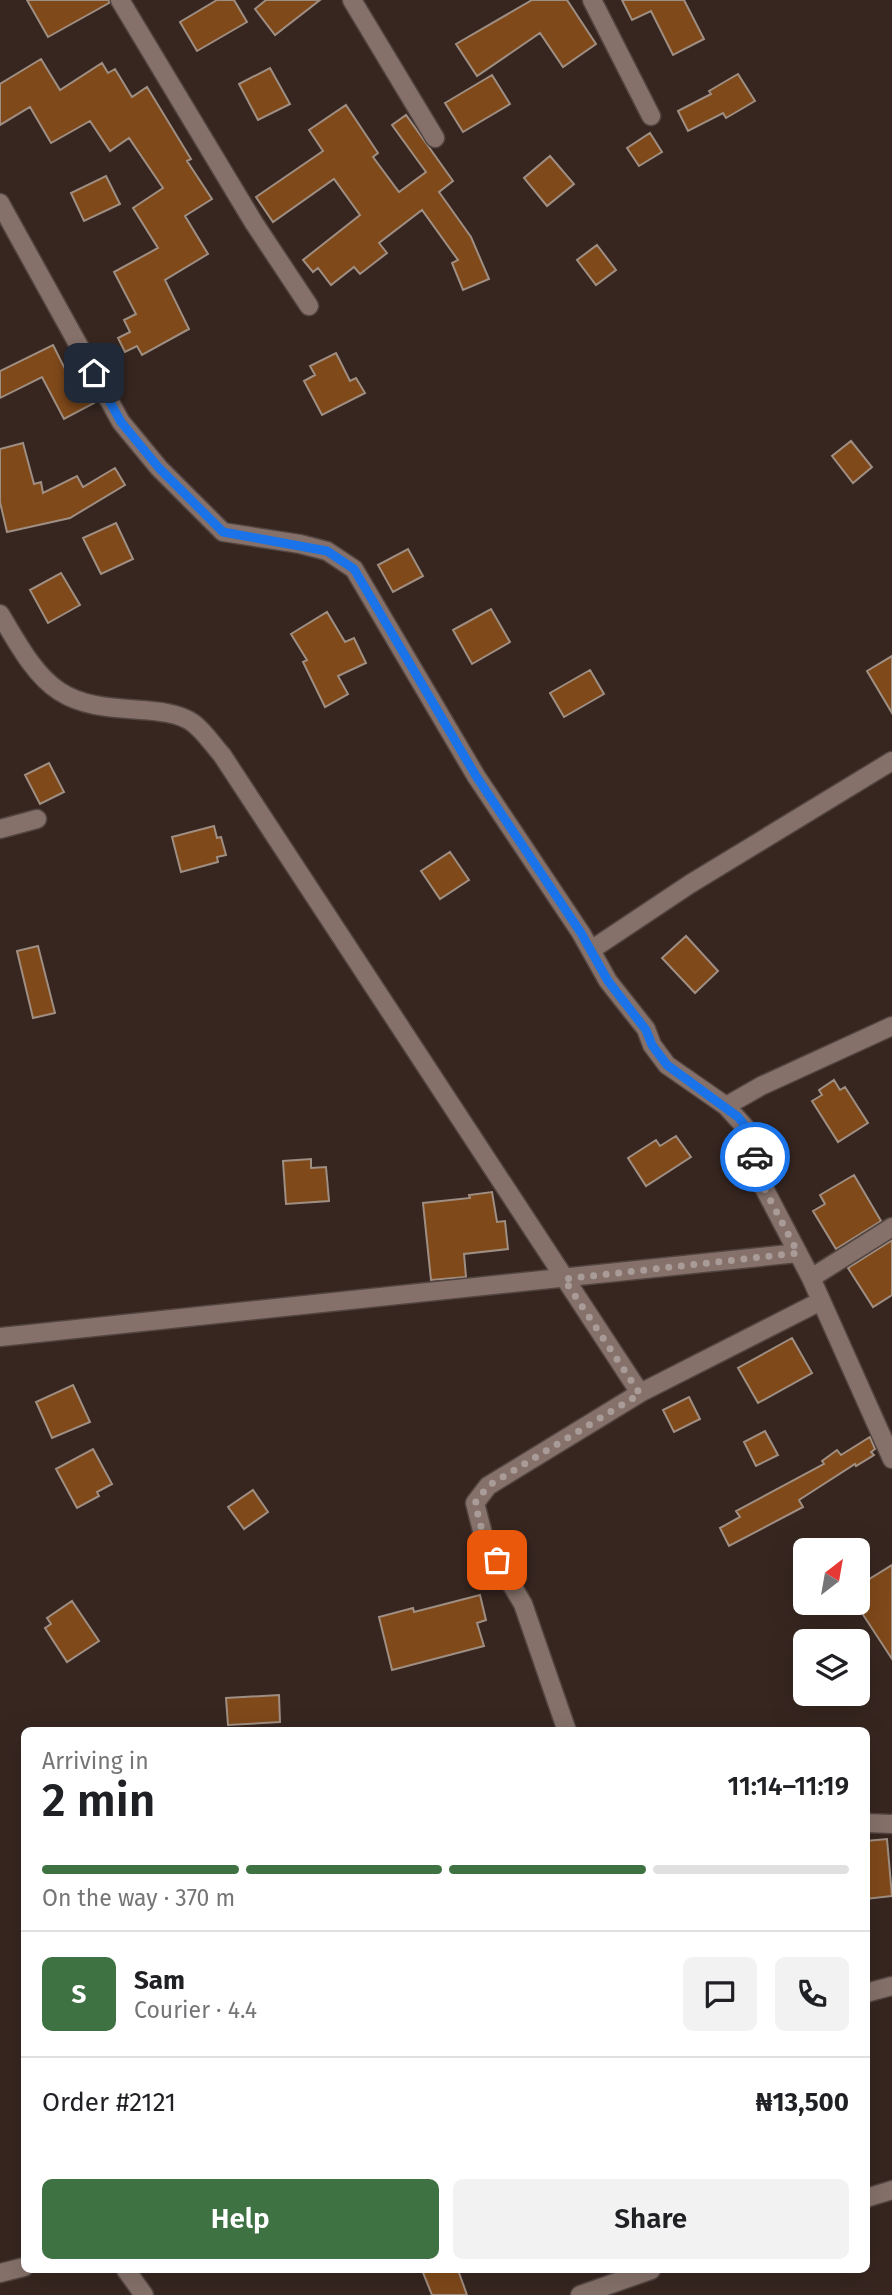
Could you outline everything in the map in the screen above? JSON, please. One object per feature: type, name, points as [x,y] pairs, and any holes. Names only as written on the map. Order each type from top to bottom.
[{"type":"street","points":[[120,0],[254,223],[309,306]]},
{"type":"street","points":[[352,0],[435,138]]},
{"type":"street","points":[[592,0],[651,116]]},
{"type":"street","points":[[0,203],[121,422],[159,468],[223,532],[327,551],[354,569],[476,776],[591,950],[608,981],[646,1030],[652,1045],[667,1065],[726,1106],[746,1127],[764,1188],[886,1429],[892,1459]]},
{"type":"street","points":[[0,614],[32,664],[58,691],[96,708],[169,714],[193,723],[222,755],[640,1394]]},
{"type":"street","points":[[591,950],[690,884],[892,761]]},
{"type":"street","points":[[0,830],[37,819]]},
{"type":"street","points":[[726,1106],[761,1086],[892,1026]]},
{"type":"street","points":[[811,1278],[892,1227]]},
{"type":"street","points":[[0,1337],[798,1253]]},
{"type":"street","points":[[566,1727],[523,1604],[484,1538],[475,1503],[488,1486],[640,1394],[821,1301]]},
{"type":"street","points":[[870,1823],[892,1824]]},
{"type":"street","points":[[870,1992],[892,1986]]},
{"type":"street","points":[[870,2197],[892,2190]]},
{"type":"street","points":[[0,2273],[21,2268]]},
{"type":"street","points":[[128,2273],[144,2295]]},
{"type":"street","points":[[580,2295],[642,2273]]},
{"type":"building","points":[[27,0],[109,0],[109,3],[48,37]]},
{"type":"building","points":[[217,0],[234,0],[247,22],[197,51],[180,22]]},
{"type":"building","points":[[266,0],[320,0],[275,35],[255,9]]},
{"type":"building","points":[[532,0],[567,0],[596,44],[563,67],[540,33],[477,76],[456,44]]},
{"type":"building","points":[[622,0],[684,0],[704,39],[673,55],[651,11],[632,20]]},
{"type":"building","points":[[41,59],[60,90],[102,63],[108,73],[115,69],[132,97],[147,87],[191,159],[187,161],[212,199],[185,216],[208,254],[165,280],[189,329],[142,355],[137,346],[125,352],[118,338],[130,332],[124,320],[136,314],[114,272],[158,248],[133,208],[163,188],[129,138],[110,151],[90,121],[51,143],[30,107],[0,125],[0,84]]},
{"type":"building","points":[[270,68],[290,104],[258,120],[239,84]]},
{"type":"building","points":[[738,74],[755,101],[726,118],[723,113],[688,131],[678,111],[711,94],[709,91]]},
{"type":"building","points":[[492,75],[510,104],[463,132],[445,103]]},
{"type":"building","points":[[346,105],[378,153],[373,157],[399,192],[426,172],[392,125],[406,115],[453,181],[439,192],[471,237],[489,279],[463,290],[452,263],[458,260],[422,210],[379,243],[387,253],[360,274],[354,267],[331,285],[318,268],[313,272],[303,260],[360,215],[334,179],[273,222],[256,197],[323,151],[309,130]]},
{"type":"building","points":[[650,133],[662,152],[639,166],[627,148]]},
{"type":"building","points":[[550,156],[574,184],[547,206],[524,178]]},
{"type":"building","points":[[106,176],[120,204],[84,221],[71,193]]},
{"type":"building","points":[[597,245],[616,270],[596,285],[577,260]]},
{"type":"building","points":[[53,345],[65,369],[73,365],[94,403],[64,419],[42,377],[0,398],[0,371]]},
{"type":"building","points":[[336,353],[350,381],[356,378],[365,393],[322,415],[304,381],[315,375],[310,366]]},
{"type":"building","points":[[851,441],[872,467],[853,483],[832,456]]},
{"type":"building","points":[[23,443],[34,484],[41,482],[43,493],[77,476],[83,487],[115,468],[125,485],[70,518],[7,532],[0,502],[0,449]]},
{"type":"building","points":[[116,523],[133,559],[101,574],[83,538]]},
{"type":"building","points":[[408,549],[423,576],[393,592],[378,565]]},
{"type":"building","points":[[61,573],[80,605],[48,623],[30,590]]},
{"type":"building","points":[[491,609],[510,642],[472,664],[453,630]]},
{"type":"building","points":[[327,612],[345,642],[354,638],[366,663],[338,676],[348,694],[325,707],[303,662],[307,660],[291,634]]},
{"type":"building","points":[[892,656],[892,713],[867,671]]},
{"type":"building","points":[[590,670],[604,694],[564,717],[550,693]]},
{"type":"building","points":[[49,763],[64,792],[40,804],[25,775]]},
{"type":"building","points":[[214,826],[217,838],[221,837],[226,855],[217,857],[218,862],[181,872],[172,837]]},
{"type":"building","points":[[450,852],[469,880],[440,899],[421,871]]},
{"type":"building","points":[[686,936],[718,971],[695,993],[662,958]]},
{"type":"building","points":[[38,946],[55,1013],[33,1018],[17,951]]},
{"type":"building","points":[[834,1080],[840,1090],[845,1087],[868,1123],[838,1142],[812,1101],[822,1095],[819,1090]]},
{"type":"building","points":[[676,1136],[691,1157],[646,1186],[628,1158],[656,1140],[660,1146]]},
{"type":"building","points":[[311,1159],[311,1168],[326,1167],[329,1201],[286,1204],[283,1161]]},
{"type":"building","points":[[854,1175],[881,1221],[836,1249],[813,1211],[825,1204],[820,1195]]},
{"type":"building","points":[[492,1192],[497,1222],[505,1221],[508,1249],[464,1254],[466,1277],[431,1280],[423,1203],[470,1198],[469,1195]]},
{"type":"building","points":[[892,1240],[892,1295],[873,1307],[848,1268]]},
{"type":"building","points":[[792,1338],[812,1373],[758,1403],[738,1368]]},
{"type":"building","points":[[73,1385],[90,1422],[52,1438],[36,1402]]},
{"type":"building","points":[[689,1397],[700,1419],[674,1432],[663,1410]]},
{"type":"building","points":[[765,1431],[778,1455],[756,1466],[744,1442]]},
{"type":"building","points":[[870,1437],[875,1449],[871,1452],[874,1455],[799,1500],[803,1507],[729,1546],[720,1528],[740,1517],[736,1511],[824,1464],[822,1461],[837,1450],[841,1455]]},
{"type":"building","points":[[93,1449],[112,1484],[97,1492],[99,1496],[77,1508],[56,1469]]},
{"type":"building","points":[[253,1490],[268,1512],[244,1529],[228,1507]]},
{"type":"building","points":[[892,1565],[892,1659],[863,1615],[870,1615],[870,1579]]},
{"type":"building","points":[[480,1595],[486,1620],[477,1623],[484,1646],[392,1670],[379,1617],[413,1608],[414,1612]]},
{"type":"building","points":[[72,1601],[99,1641],[67,1662],[45,1628],[51,1624],[47,1618]]},
{"type":"building","points":[[279,1695],[280,1722],[228,1725],[226,1698]]},
{"type":"building","points":[[887,1839],[892,1896],[870,1899],[870,1841]]},
{"type":"building","points":[[423,2273],[459,2273],[467,2295],[432,2295]]},
{"type":"way so far","points":[[497,1560],[484,1538],[475,1503],[488,1486],[640,1394],[564,1279],[798,1253],[764,1188],[755,1157]]},
{"type":"route","points":[[94,373],[121,422],[159,468],[223,532],[327,551],[354,569],[476,776],[569,914],[620,999],[646,1030],[652,1045],[667,1065],[738,1117],[746,1127],[755,1157]]}]
